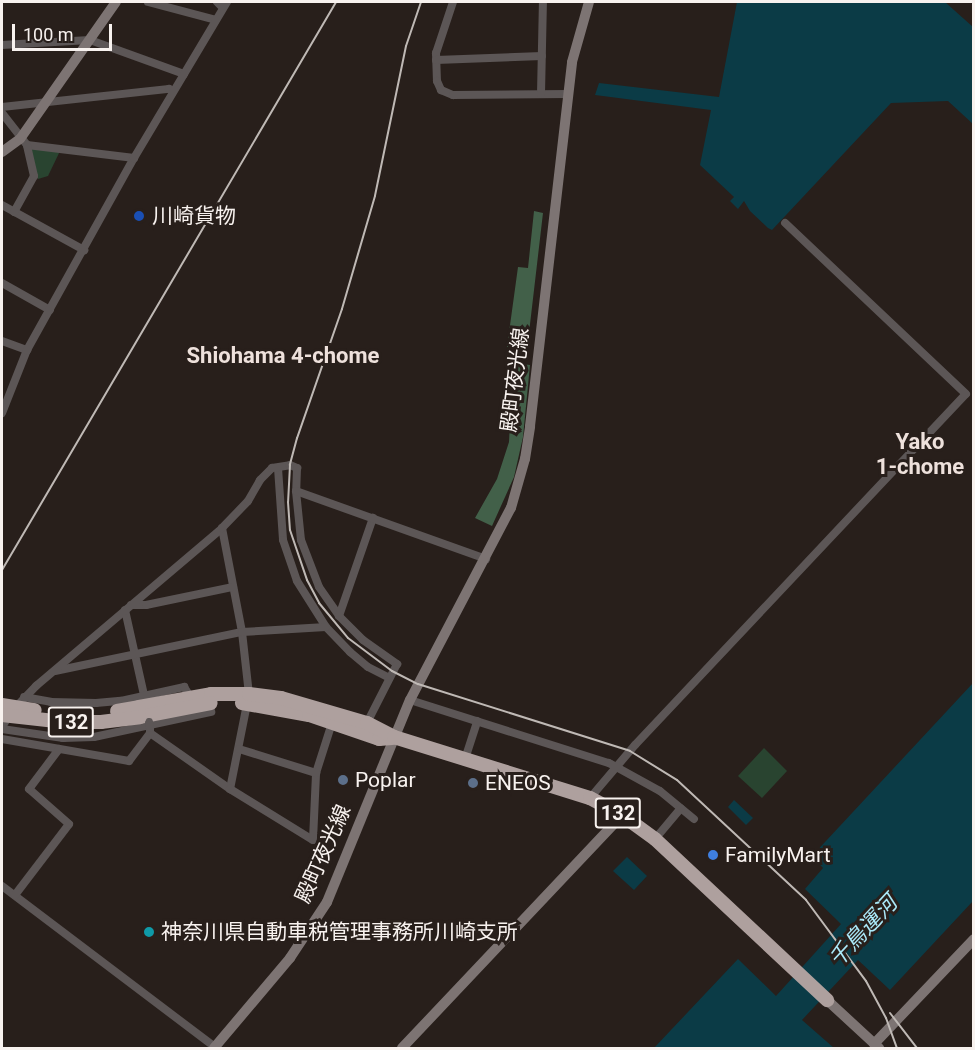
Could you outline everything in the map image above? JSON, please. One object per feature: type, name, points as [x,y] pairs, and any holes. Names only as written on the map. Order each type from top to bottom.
[{"type":"highway","name":"132","points":[[2,705],[65,713],[146,717],[190,696],[249,699],[379,739],[394,737]]},
{"type":"highway","name":"132","points":[[2,715],[63,722],[101,722],[146,717],[195,705],[281,698],[367,723],[394,737],[590,798],[622,815],[655,839],[827,1000]]},
{"type":"street","points":[[23,142],[46,102],[116,2]]},
{"type":"street","points":[[148,2],[216,20]]},
{"type":"street","points":[[2,413],[27,350],[134,158],[225,5],[216,2]]},
{"type":"street","points":[[453,2],[436,60],[437,81],[446,94],[568,94]]},
{"type":"street","points":[[541,94],[543,2]]},
{"type":"street","name":"殿町夜光線","points":[[214,1048],[290,958],[327,902],[410,700],[486,559],[511,507],[525,459],[575,45],[589,2]]},
{"type":"street","points":[[2,45],[90,40],[184,74]]},
{"type":"street","points":[[436,60],[542,56]]},
{"type":"street","points":[[2,107],[169,89],[173,91]]},
{"type":"street","points":[[2,113],[23,142],[34,176],[14,212]]},
{"type":"street","points":[[2,152],[23,142],[134,158]]},
{"type":"street","points":[[2,205],[84,249]]},
{"type":"street","points":[[785,223],[974,401]]},
{"type":"street","points":[[2,284],[50,310]]},
{"type":"street","points":[[2,341],[27,350]]},
{"type":"street","points":[[590,798],[615,767],[966,394]]},
{"type":"street","points":[[212,712],[94,737],[63,738],[2,728],[24,697],[222,528],[248,501],[260,480],[272,468],[290,465],[297,468],[298,524],[305,555],[319,587],[339,616],[363,640],[397,663],[367,723]]},
{"type":"street","points":[[278,468],[280,523],[297,580],[326,627],[368,667],[388,677]]},
{"type":"street","points":[[296,491],[486,559]]},
{"type":"street","points":[[339,616],[373,518]]},
{"type":"street","points":[[222,528],[242,632],[249,699],[230,789]]},
{"type":"street","points":[[128,608],[233,587]]},
{"type":"street","points":[[2,739],[129,761],[146,717],[128,608]]},
{"type":"street","points":[[53,671],[242,632],[326,627]]},
{"type":"street","points":[[24,697],[51,702],[96,703],[146,717],[230,789],[313,840],[316,773],[332,723]]},
{"type":"street","points":[[410,700],[615,767],[660,791],[694,819]]},
{"type":"street","points":[[465,759],[477,721]]},
{"type":"street","points":[[15,896],[69,824],[29,789],[59,749]]},
{"type":"street","points":[[239,749],[316,773]]},
{"type":"street","points":[[655,839],[681,808]]},
{"type":"street","points":[[402,1048],[622,815]]},
{"type":"street","points":[[2,886],[214,1048]]},
{"type":"street","points":[[877,1046],[974,939]]},
{"type":"street","name":"132","points":[[827,1000],[877,1046]]},
{"type":"green space","points":[[31,148],[60,151],[48,176],[38,179]]},
{"type":"green space","points":[[534,211],[543,213],[527,350],[507,347],[518,267],[528,268]]},
{"type":"green space","points":[[513,363],[530,365],[523,437],[514,477],[492,526],[475,518],[497,479],[509,442]]},
{"type":"green space","points":[[764,748],[787,771],[762,798],[738,776]]},
{"type":"water","points":[[737,2],[945,2],[973,27],[973,124],[948,101],[891,103],[772,230],[768,228],[750,211],[744,201],[738,209],[730,201],[734,197],[700,165],[711,110],[595,95],[599,83],[719,97]]},
{"type":"water","name":"千鳥運河","points":[[973,683],[973,901],[890,990],[858,960],[802,1020],[834,1048],[654,1048],[738,959],[776,996],[841,924],[805,889],[823,868],[812,856]]},
{"type":"water","points":[[734,800],[753,818],[746,825],[728,807]]},
{"type":"water","points":[[627,857],[647,876],[634,890],[613,871]]},
{"type":"railway","points":[[2,570],[336,2]]},
{"type":"railway","points":[[421,2],[406,46],[375,196],[342,309],[297,438],[290,465],[288,502],[290,530],[307,580],[319,603],[348,638],[392,671],[418,684],[630,751],[677,780],[806,900],[866,981],[886,1018],[897,1048]]},
{"type":"railway","points":[[890,1013],[917,1048]]},
{"type":"place","name":"川崎貨物","points":[[139,216]]},
{"type":"place","name":"Poplar","points":[[343,780]]},
{"type":"place","name":"ENEOS","points":[[473,783]]},
{"type":"place","name":"FamilyMart","points":[[713,855]]},
{"type":"place","name":"神奈川県自動車税管理事務所川崎支所","points":[[149,932]]},
{"type":"district","name":"Shiohama 4-chome","points":[[283,356]]},
{"type":"district","name":"Yako 1-chome","points":[[920,454]]}]
